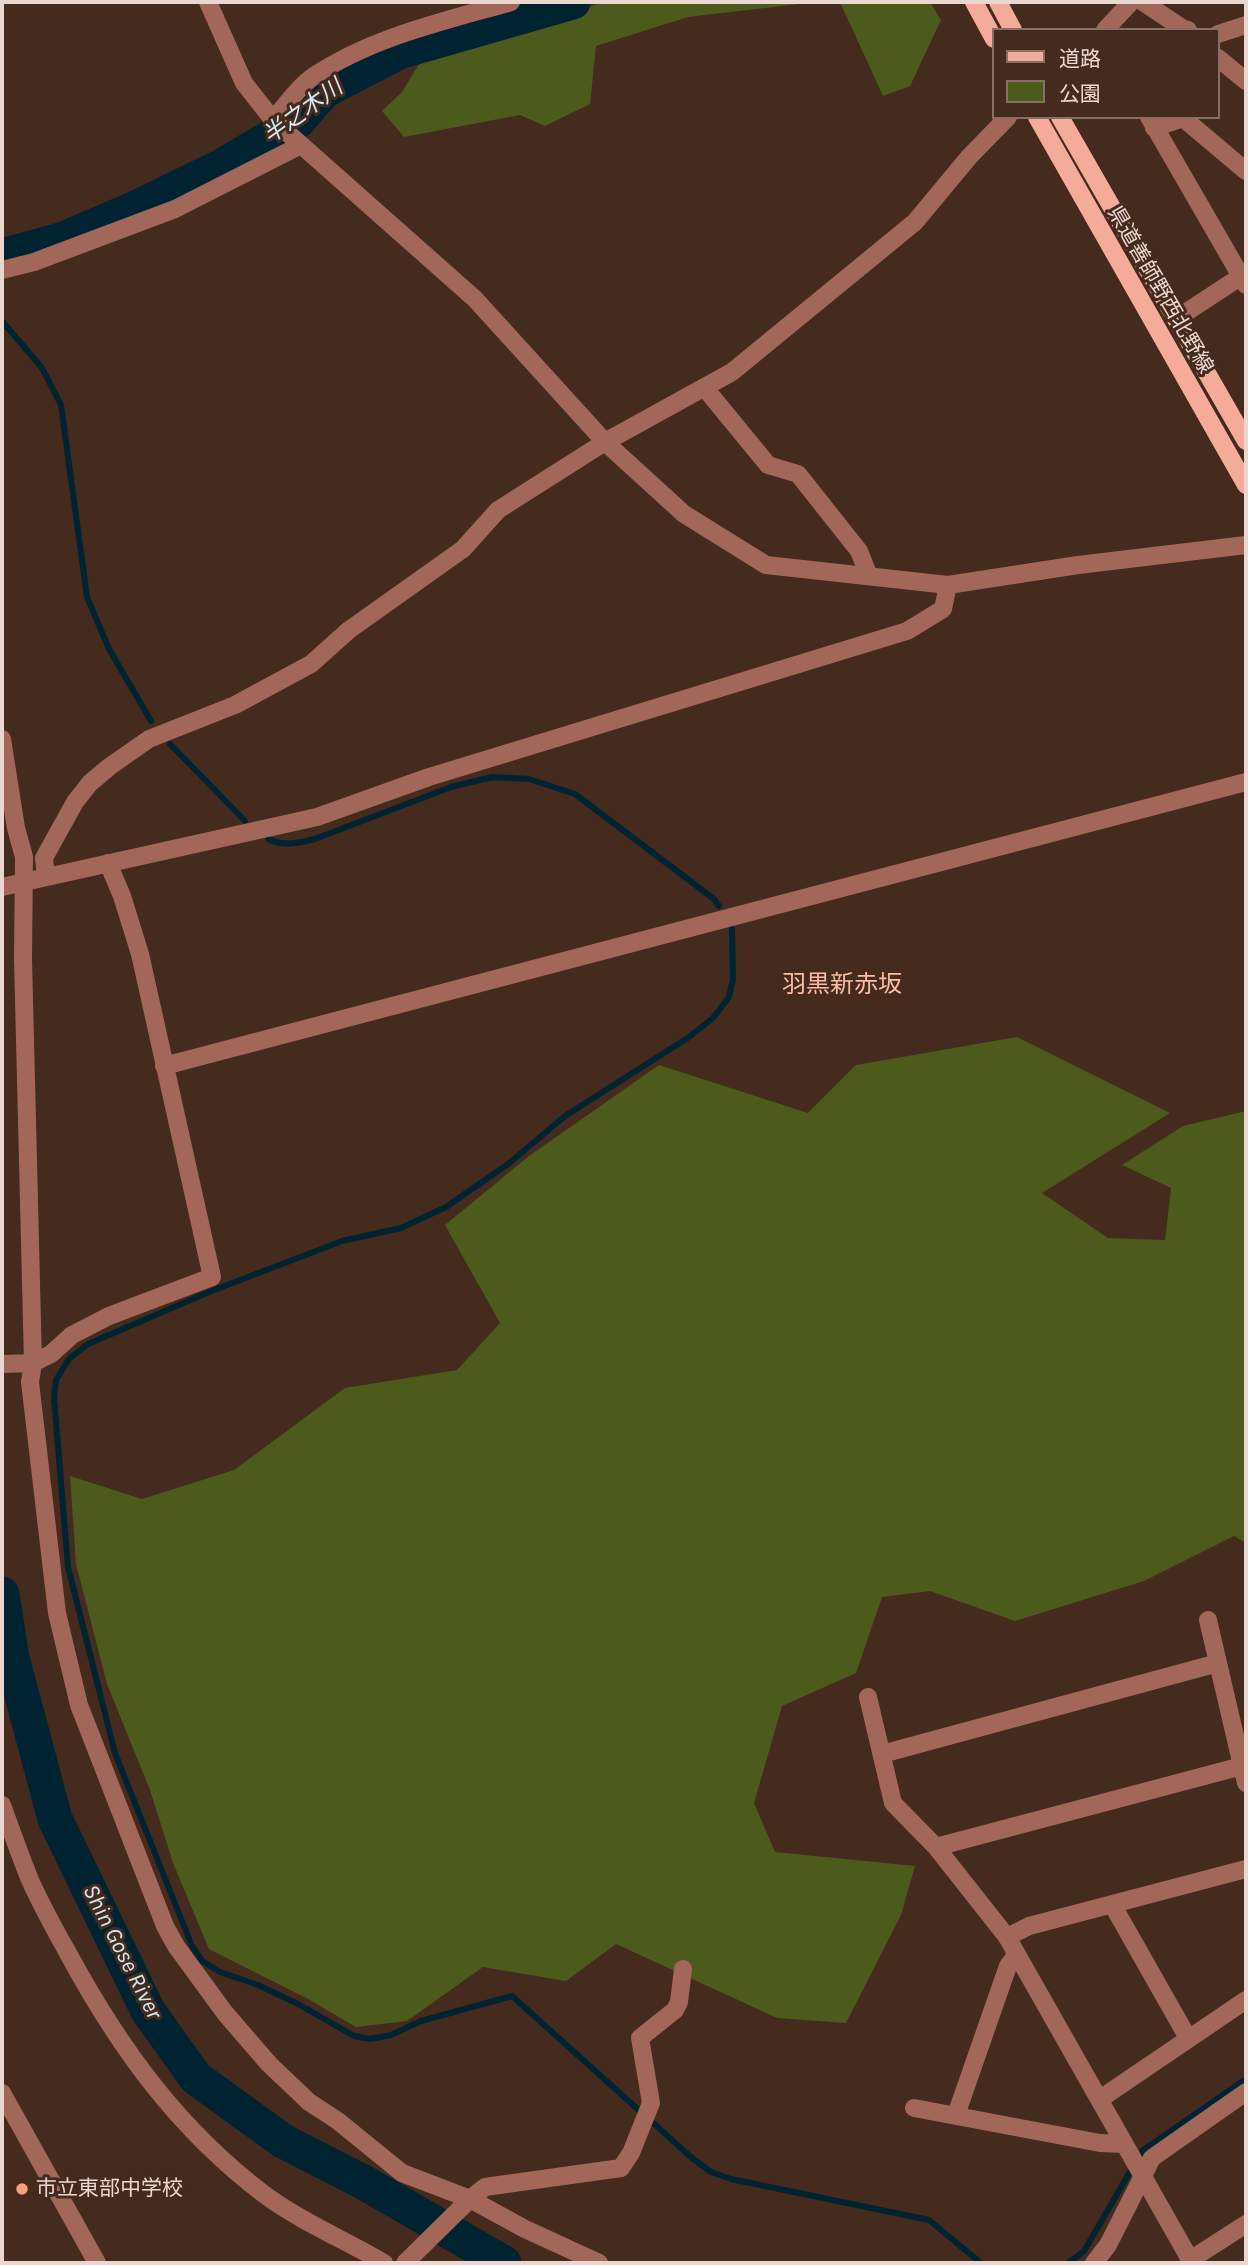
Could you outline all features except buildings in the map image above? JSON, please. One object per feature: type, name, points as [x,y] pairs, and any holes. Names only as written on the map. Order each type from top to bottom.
[{"type":"main road","points":[[974,2],[992,35]]},
{"type":"main road","points":[[998,2],[1012,28]]},
{"type":"main road","name":"県道善師野西北野線","points":[[1038,119],[1246,485]]},
{"type":"main road","name":"県道善師野西北野線","points":[[1061,119],[1246,440]]},
{"type":"street","points":[[208,2],[244,83],[273,120],[475,299],[605,442],[684,514],[766,565],[948,585],[1078,565],[1246,545]]},
{"type":"street","points":[[273,120],[311,78],[352,54],[428,26],[511,2]]},
{"type":"street","points":[[1107,28],[1131,2]]},
{"type":"street","points":[[1143,2],[1183,28]]},
{"type":"street","points":[[1220,33],[1246,25]]},
{"type":"street","points":[[1220,60],[1246,81]]},
{"type":"street","points":[[46,877],[44,858],[75,802],[90,783],[109,767],[149,739],[234,705],[312,664],[349,630],[463,549],[498,510],[605,442],[732,372],[915,222],[969,157],[1006,119]]},
{"type":"street","points":[[1176,319],[1244,278],[1152,123],[1177,119]]},
{"type":"street","points":[[1184,119],[1246,171]]},
{"type":"street","points":[[2,270],[34,262],[175,209],[301,145]]},
{"type":"street","points":[[704,387],[768,465],[798,474],[859,551],[869,576]]},
{"type":"street","points":[[15,884],[317,817],[429,777],[907,631],[943,609],[948,585]]},
{"type":"street","points":[[2,739],[16,828],[24,857],[15,884],[23,959],[33,1363],[30,1382],[57,1613],[79,1705],[104,1774],[165,1926],[176,1946],[225,2012],[269,2064],[309,2102],[338,2121],[402,2173],[470,2199],[525,2229],[599,2263]]},
{"type":"street","points":[[164,1066],[1246,782]]},
{"type":"street","points":[[2,1364],[33,1363],[51,1354],[72,1335],[109,1316],[212,1277],[140,954],[122,896],[108,863]]},
{"type":"street","points":[[936,1847],[1244,1774],[1208,1620]]},
{"type":"street","points":[[882,1754],[1218,1663]]},
{"type":"street","points":[[868,1697],[893,1803],[936,1847],[1007,1937],[1191,2262],[1246,2224]]},
{"type":"street","points":[[2,1805],[30,1880],[89,1992],[133,2061],[174,2110],[230,2167],[268,2196],[318,2228],[384,2263]]},
{"type":"street","points":[[1007,1937],[1029,1926],[1246,1868]]},
{"type":"street","points":[[1112,1905],[1188,2038]]},
{"type":"street","points":[[956,2115],[1008,1966],[1017,1954]]},
{"type":"street","points":[[408,2260],[485,2187],[621,2168],[640,2133],[651,2103],[640,2038],[675,2010],[679,2002],[683,1969]]},
{"type":"street","points":[[1100,2099],[1246,2000]]},
{"type":"street","points":[[914,2108],[1100,2143],[1134,2161],[1152,2158],[1246,2092]]},
{"type":"street","points":[[2,2093],[97,2263]]},
{"type":"street","points":[[1094,2263],[1108,2245],[1139,2188],[1134,2161]]},
{"type":"green space","points":[[603,2],[816,2],[688,17],[596,46],[590,104],[545,126],[520,115],[404,137],[382,111],[402,92],[419,64],[461,47]]},
{"type":"green space","points":[[840,2],[930,2],[941,20],[910,86],[883,96]]},
{"type":"green space","points":[[1017,1037],[1170,1113],[1042,1193],[1108,1238],[1165,1240],[1171,1188],[1122,1165],[1183,1126],[1246,1111],[1246,1543],[1234,1536],[1144,1581],[1015,1621],[930,1591],[882,1597],[856,1673],[782,1706],[754,1803],[775,1852],[915,1866],[901,1915],[846,2023],[777,2018],[616,1944],[566,1981],[483,1967],[407,2021],[356,2027],[308,1999],[209,1949],[173,1863],[150,1790],[107,1684],[76,1564],[70,1476],[142,1499],[234,1470],[345,1388],[457,1370],[500,1323],[445,1225],[529,1156],[659,1065],[808,1113],[856,1065]]},
{"type":"waterway","name":"半之木川","points":[[2,256],[61,240],[138,207],[220,167],[298,121],[324,91],[399,52],[573,2]]},
{"type":"waterway","points":[[2,321],[42,368],[61,405],[87,597],[109,649],[151,721]]},
{"type":"waterway","points":[[170,744],[245,821]]},
{"type":"waterway","points":[[268,839],[285,844],[315,839],[451,787],[492,777],[529,779],[575,794],[714,899],[719,906]]},
{"type":"waterway","points":[[732,929],[733,979],[729,997],[713,1018],[689,1037],[565,1116],[508,1164],[446,1207],[401,1228],[342,1241],[209,1292],[88,1344],[69,1359],[56,1380],[54,1397],[68,1567],[115,1753],[192,1946],[202,1961],[220,1972],[258,1985],[298,2004],[354,2036],[370,2039],[391,2035],[421,2021],[512,1996],[692,2158],[711,2172],[731,2179],[929,2220],[981,2263]]},
{"type":"waterway","name":"Shin Gose River","points":[[2,1594],[12,1658],[55,1819],[148,2011],[196,2078],[283,2141],[363,2182],[504,2263]]},
{"type":"waterway","points":[[1068,2263],[1084,2251],[1142,2151],[1246,2079]]},
{"type":"place","name":"市立東部中学校","points":[[22,2189]]},
{"type":"district","name":"羽黒新赤坂","points":[[842,985]]}]
